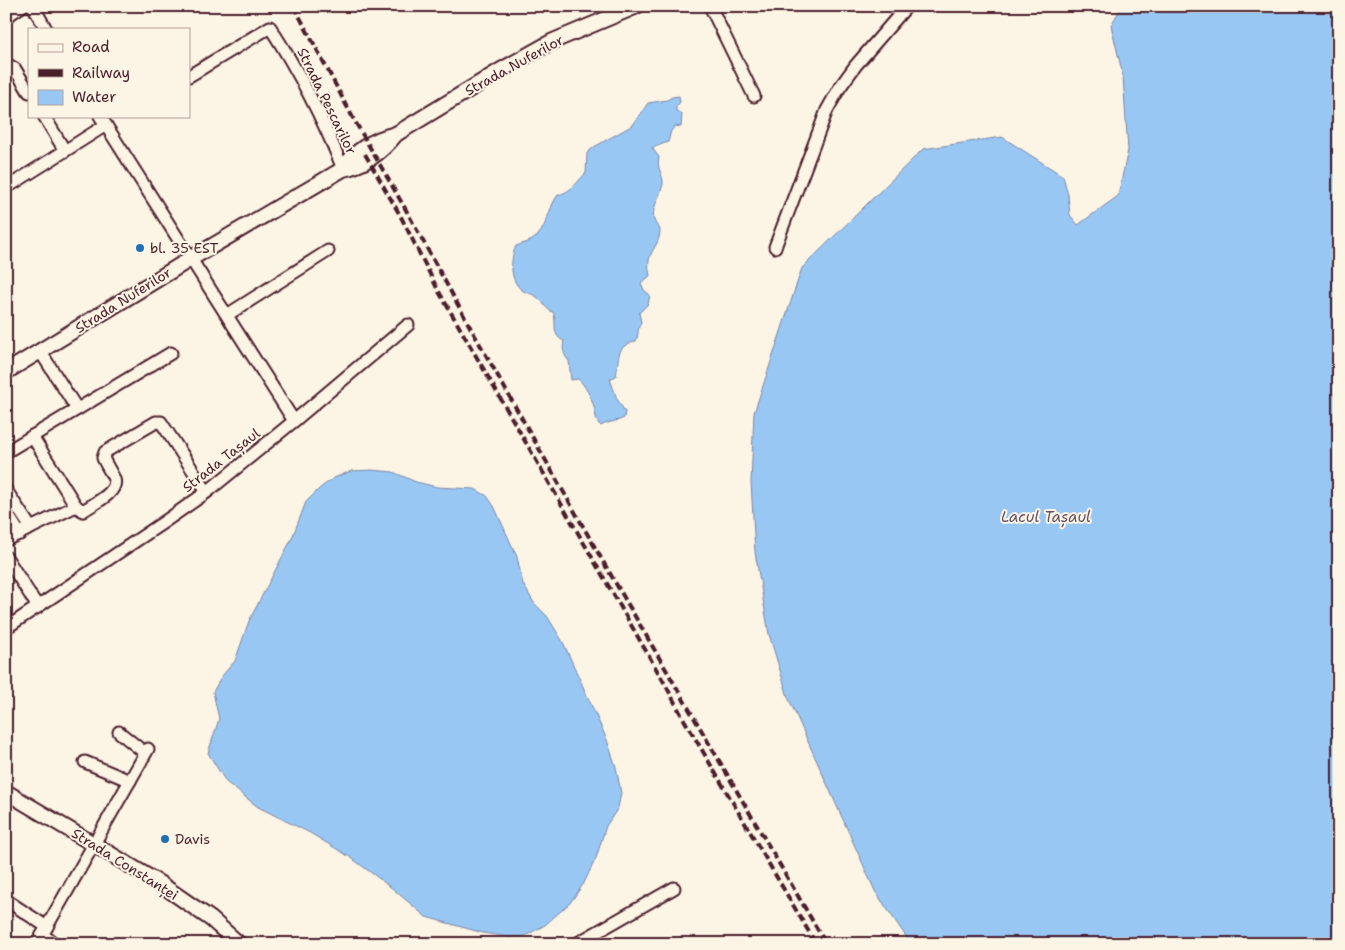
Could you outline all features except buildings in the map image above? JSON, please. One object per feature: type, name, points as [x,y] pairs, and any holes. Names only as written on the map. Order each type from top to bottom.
[{"type":"street","points":[[6,17],[22,6]]},
{"type":"street","points":[[33,6],[45,28]]},
{"type":"street","name":"Strada Nuferilor","points":[[6,372],[192,258],[343,169],[352,156],[382,137],[396,134],[503,68],[551,42],[637,6]]},
{"type":"street","points":[[710,6],[754,96]]},
{"type":"street","points":[[775,246],[827,110],[840,87],[856,65],[907,6]]},
{"type":"street","name":"Strada Pescarilor","points":[[190,75],[270,26],[303,80],[329,134],[343,169]]},
{"type":"street","points":[[6,66],[14,69],[28,90]]},
{"type":"street","points":[[45,118],[66,151]]},
{"type":"street","points":[[6,188],[66,151],[103,120],[294,421]]},
{"type":"street","points":[[227,316],[328,251]]},
{"type":"street","name":"Strada Tașaul","points":[[6,628],[207,492],[408,325]]},
{"type":"street","points":[[40,351],[77,409]]},
{"type":"street","points":[[6,452],[171,353]]},
{"type":"street","points":[[32,436],[76,506],[82,511],[110,492],[114,487],[115,481],[102,458],[105,452],[156,422],[161,422],[207,492]]},
{"type":"street","points":[[6,490],[31,528]]},
{"type":"street","points":[[6,540],[76,506]]},
{"type":"street","points":[[6,512],[20,534]]},
{"type":"street","points":[[6,556],[38,606]]},
{"type":"street","points":[[42,935],[146,751],[119,732]]},
{"type":"street","points":[[85,762],[130,781]]},
{"type":"street","name":"Strada Constanței","points":[[6,792],[95,844],[187,902],[212,920],[238,944]]},
{"type":"street","points":[[576,944],[674,888]]},
{"type":"street","points":[[6,900],[42,935],[56,944]]},
{"type":"water","name":"Lacul Tașaul","points":[[1122,6],[1339,6],[1339,944],[911,944],[875,891],[788,697],[769,634],[755,552],[751,482],[754,413],[802,268],[923,149],[1002,137],[1063,176],[1068,195],[1070,215],[1078,225],[1118,196],[1128,150],[1123,76],[1111,25]]},
{"type":"water","points":[[679,96],[680,102],[676,107],[676,111],[682,114],[681,127],[675,126],[671,131],[668,142],[652,148],[659,157],[658,161],[663,184],[654,213],[656,224],[660,229],[658,242],[649,261],[650,276],[641,283],[644,290],[650,295],[648,304],[639,313],[641,322],[636,341],[624,346],[621,350],[616,376],[610,379],[617,399],[625,412],[624,418],[601,426],[597,420],[590,396],[585,388],[578,379],[571,380],[569,361],[563,350],[564,341],[557,335],[553,312],[537,297],[524,291],[515,281],[512,269],[514,251],[516,246],[526,243],[537,236],[558,195],[570,189],[586,173],[587,153],[633,125],[648,103]]},
{"type":"water","points":[[351,471],[393,472],[416,482],[437,487],[475,489],[487,496],[494,506],[517,557],[523,584],[534,603],[547,616],[563,642],[607,740],[616,767],[621,793],[618,808],[606,826],[596,858],[584,883],[570,903],[545,925],[525,936],[509,937],[483,933],[426,917],[393,889],[350,857],[310,833],[258,807],[226,782],[208,753],[219,719],[213,692],[221,677],[235,661],[249,621],[292,538],[306,502],[320,488],[334,478]]},
{"type":"railway","points":[[294,6],[353,118],[601,558],[826,944]]},
{"type":"railway","points":[[365,154],[400,215],[438,290],[682,716],[816,944]]},
{"type":"place","name":"bl. 35 EST","points":[[140,248]]},
{"type":"place","name":"Davis","points":[[165,839]]}]
